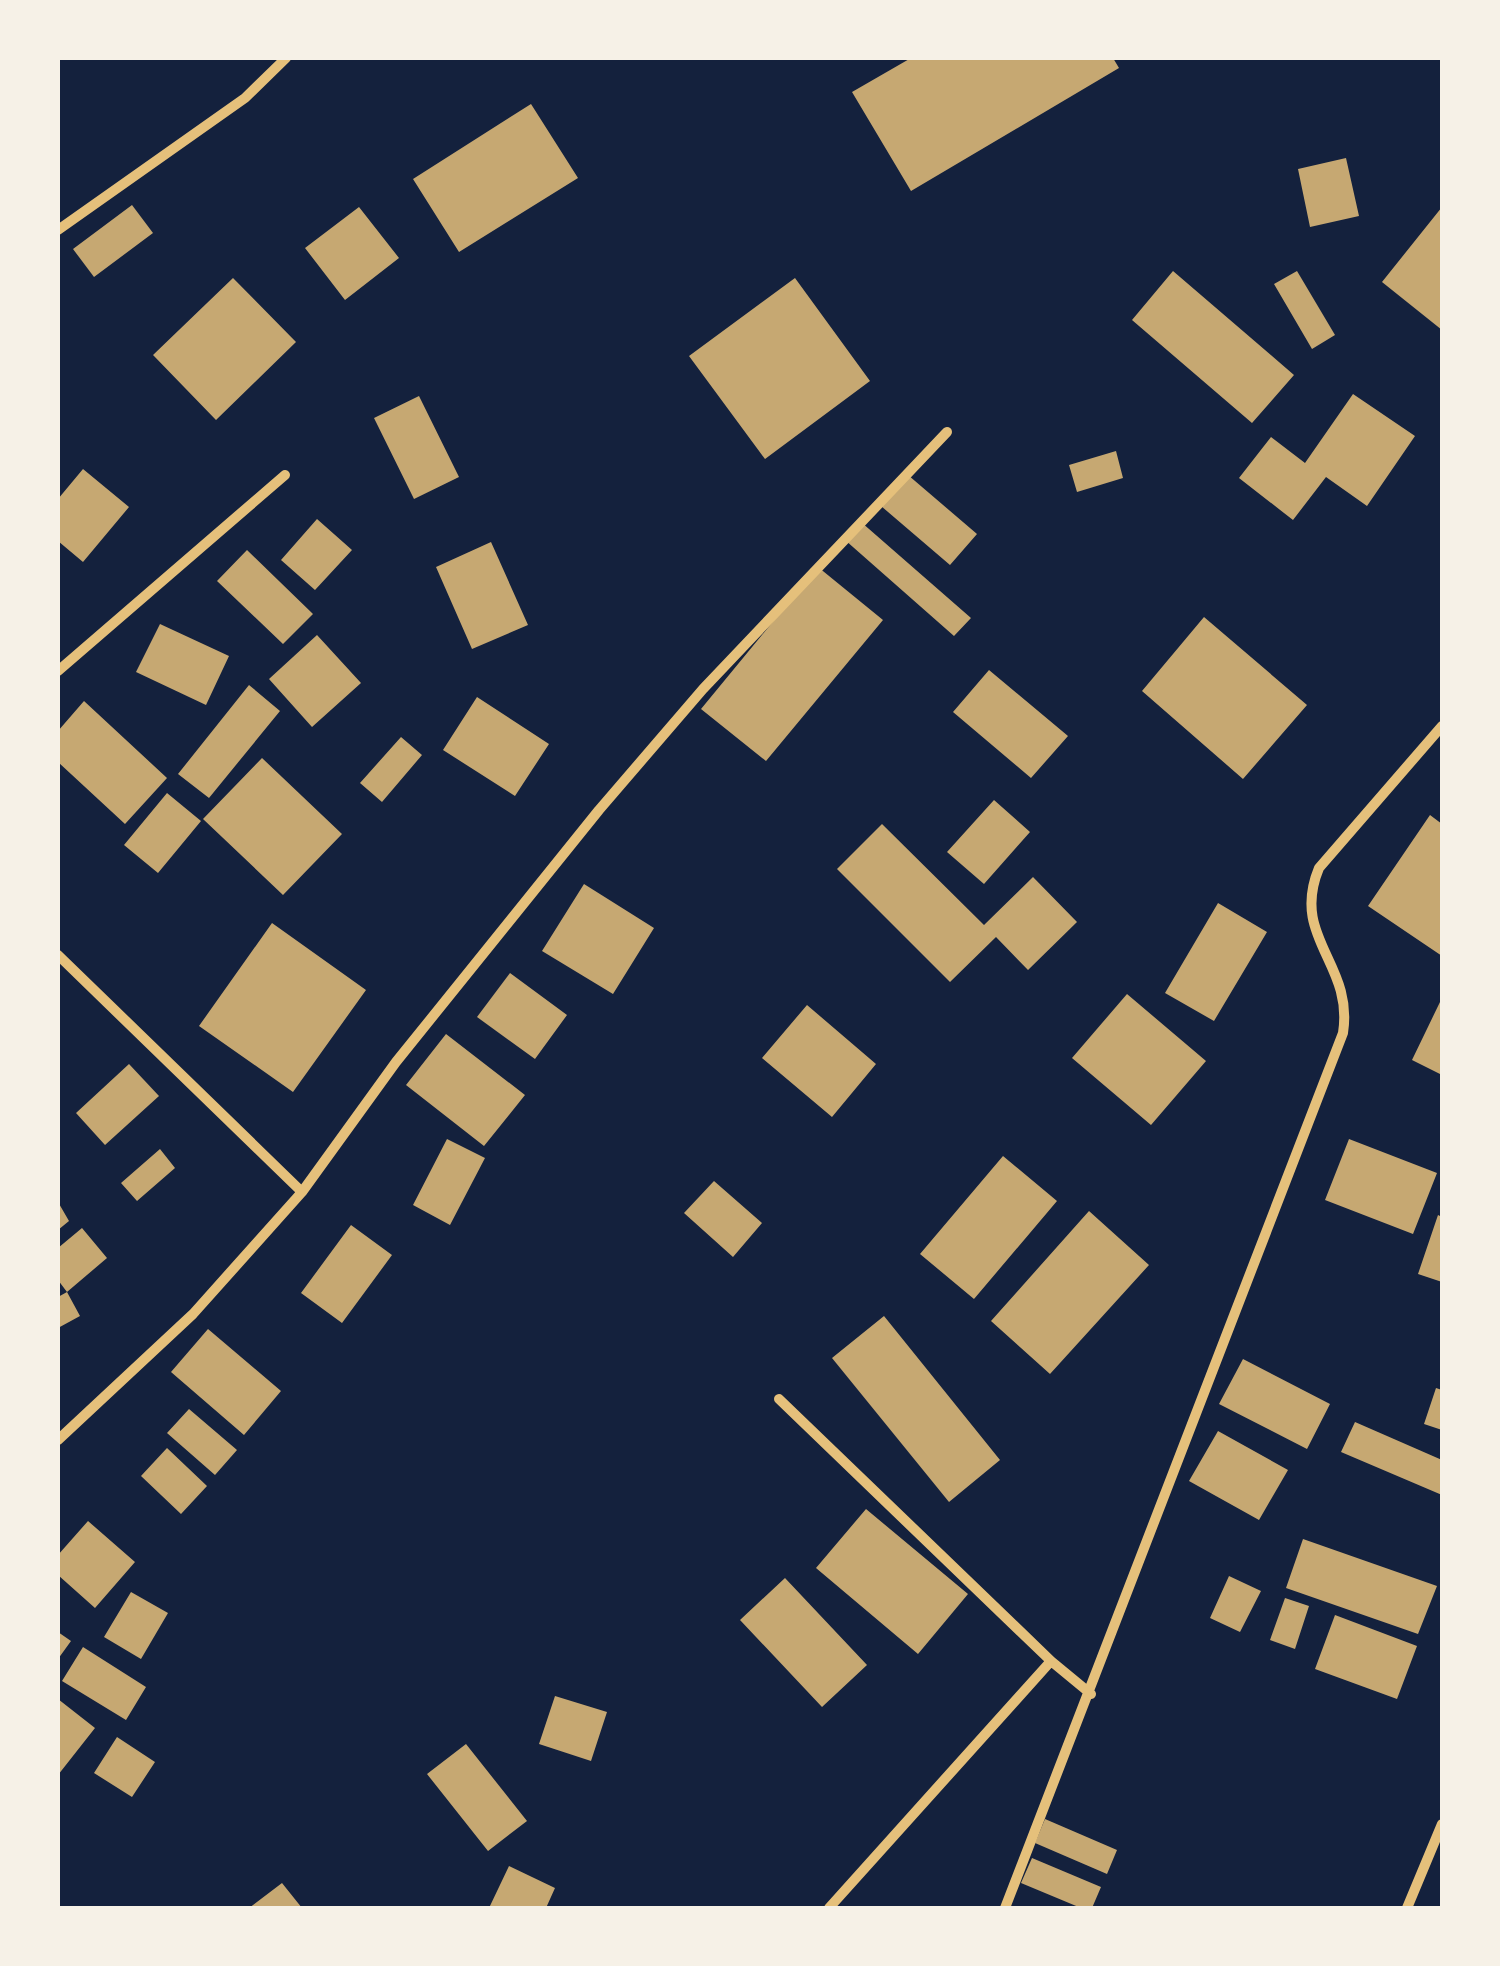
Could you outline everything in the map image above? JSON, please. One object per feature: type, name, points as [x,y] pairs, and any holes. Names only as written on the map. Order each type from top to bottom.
[{"type":"street","points":[[58,230],[233,107],[286,58]]},
{"type":"street","points":[[58,1440],[193,1314],[302,1192],[396,1062],[702,688],[756,637],[946,432]]},
{"type":"street","points":[[58,671],[285,475]]},
{"type":"street","points":[[1005,1908],[1343,1032],[1347,1006],[1310,918],[1310,890],[1319,868],[1442,726]]},
{"type":"street","points":[[58,955],[302,1192]]},
{"type":"street","points":[[779,1399],[1090,1694]]},
{"type":"street","points":[[830,1908],[1051,1661]]},
{"type":"street","points":[[1407,1908],[1442,1824]]},
{"type":"building","points":[[911,58],[1113,58],[1119,68],[911,191],[852,92]]},
{"type":"building","points":[[531,104],[578,178],[459,252],[413,179]]},
{"type":"building","points":[[1346,158],[1359,216],[1310,227],[1298,169]]},
{"type":"building","points":[[132,205],[153,233],[94,277],[73,249]]},
{"type":"building","points":[[359,207],[399,258],[345,300],[305,248]]},
{"type":"building","points":[[1442,207],[1442,330],[1382,282]]},
{"type":"building","points":[[1173,271],[1294,375],[1252,423],[1132,320]]},
{"type":"building","points":[[1297,271],[1335,335],[1312,349],[1274,284]]},
{"type":"building","points":[[233,278],[296,342],[216,420],[153,355]]},
{"type":"building","points":[[795,278],[870,381],[765,459],[689,356]]},
{"type":"building","points":[[1353,394],[1415,436],[1367,506],[1326,477],[1293,520],[1239,478],[1271,437],[1305,463]]},
{"type":"building","points":[[419,396],[459,477],[414,499],[374,418]]},
{"type":"building","points":[[1116,451],[1123,478],[1077,492],[1069,465]]},
{"type":"building","points":[[83,469],[129,507],[83,562],[58,541],[58,499]]},
{"type":"building","points":[[908,475],[977,534],[950,565],[881,506]]},
{"type":"building","points":[[317,519],[352,550],[315,590],[281,560]]},
{"type":"building","points":[[861,522],[971,618],[954,636],[845,540]]},
{"type":"building","points":[[491,542],[528,625],[472,649],[436,567]]},
{"type":"building","points":[[247,550],[313,614],[283,644],[217,581]]},
{"type":"building","points":[[818,567],[883,620],[766,761],[701,709]]},
{"type":"building","points":[[1204,617],[1307,705],[1243,779],[1142,691]]},
{"type":"building","points":[[160,624],[229,656],[206,705],[136,672]]},
{"type":"building","points":[[317,635],[361,683],[312,727],[269,679]]},
{"type":"building","points":[[989,670],[1068,736],[1031,778],[953,712]]},
{"type":"building","points":[[249,685],[280,711],[209,798],[178,774]]},
{"type":"building","points":[[477,697],[549,744],[515,796],[443,750]]},
{"type":"building","points":[[84,701],[167,778],[125,824],[58,762],[58,731]]},
{"type":"building","points":[[401,737],[422,755],[382,802],[360,783]]},
{"type":"building","points":[[262,758],[342,834],[283,895],[203,819]]},
{"type":"building","points":[[167,793],[201,821],[158,873],[124,845]]},
{"type":"building","points":[[994,800],[1030,832],[984,884],[947,852]]},
{"type":"building","points":[[1430,815],[1442,824],[1442,956],[1368,906]]},
{"type":"building","points":[[882,824],[984,925],[1033,877],[1077,922],[1028,970],[996,937],[950,982],[837,869]]},
{"type":"building","points":[[584,884],[654,928],[613,994],[542,951]]},
{"type":"building","points":[[1218,903],[1267,932],[1214,1021],[1165,993]]},
{"type":"building","points":[[272,923],[366,990],[293,1092],[199,1026]]},
{"type":"building","points":[[510,973],[567,1015],[535,1059],[477,1017]]},
{"type":"building","points":[[1127,994],[1206,1061],[1151,1125],[1072,1058]]},
{"type":"building","points":[[1442,1004],[1442,1075],[1412,1060]]},
{"type":"building","points":[[807,1005],[876,1064],[832,1117],[762,1058]]},
{"type":"building","points":[[446,1034],[525,1095],[484,1146],[406,1085]]},
{"type":"building","points":[[129,1064],[159,1096],[105,1145],[76,1113]]},
{"type":"building","points":[[447,1139],[485,1158],[450,1225],[413,1205]]},
{"type":"building","points":[[1349,1139],[1437,1173],[1413,1234],[1325,1200]]},
{"type":"building","points":[[160,1149],[175,1168],[137,1201],[121,1183]]},
{"type":"building","points":[[1003,1156],[1057,1201],[974,1299],[920,1254]]},
{"type":"building","points":[[714,1181],[762,1223],[733,1257],[684,1213]]},
{"type":"building","points":[[58,1202],[69,1221],[58,1230]]},
{"type":"building","points":[[1089,1211],[1149,1265],[1050,1374],[991,1321]]},
{"type":"building","points":[[1438,1215],[1442,1217],[1442,1282],[1418,1274]]},
{"type":"building","points":[[351,1225],[392,1255],[342,1323],[301,1293]]},
{"type":"building","points":[[82,1228],[107,1258],[67,1292],[58,1280],[58,1248]]},
{"type":"building","points":[[67,1292],[80,1316],[58,1328],[58,1297]]},
{"type":"building","points":[[884,1316],[1000,1460],[949,1502],[832,1358]]},
{"type":"building","points":[[208,1329],[281,1391],[244,1435],[171,1372]]},
{"type":"building","points":[[1243,1359],[1330,1404],[1307,1449],[1219,1404]]},
{"type":"building","points":[[1436,1388],[1442,1390],[1442,1430],[1424,1424]]},
{"type":"building","points":[[189,1409],[237,1450],[215,1475],[167,1433]]},
{"type":"building","points":[[1355,1422],[1442,1460],[1442,1495],[1341,1452]]},
{"type":"building","points":[[1218,1431],[1288,1470],[1259,1520],[1189,1481]]},
{"type":"building","points":[[167,1448],[207,1486],[181,1514],[141,1476]]},
{"type":"building","points":[[866,1509],[968,1594],[918,1654],[816,1568]]},
{"type":"building","points":[[88,1521],[135,1562],[95,1608],[58,1575],[58,1555]]},
{"type":"building","points":[[1303,1539],[1437,1586],[1418,1634],[1286,1588]]},
{"type":"building","points":[[1229,1576],[1261,1591],[1240,1632],[1210,1618]]},
{"type":"building","points":[[785,1578],[867,1665],[822,1707],[740,1620]]},
{"type":"building","points":[[131,1592],[168,1613],[141,1659],[104,1637]]},
{"type":"building","points":[[1285,1598],[1309,1606],[1295,1649],[1270,1640]]},
{"type":"building","points":[[1335,1615],[1417,1646],[1397,1699],[1315,1669]]},
{"type":"building","points":[[58,1632],[71,1641],[58,1659]]},
{"type":"building","points":[[83,1647],[146,1687],[126,1720],[62,1681]]},
{"type":"building","points":[[555,1696],[607,1712],[591,1761],[539,1744]]},
{"type":"building","points":[[58,1699],[95,1728],[58,1775]]},
{"type":"building","points":[[117,1737],[155,1762],[132,1797],[94,1773]]},
{"type":"building","points":[[466,1744],[527,1821],[488,1851],[427,1774]]},
{"type":"building","points":[[1045,1819],[1117,1850],[1107,1874],[1035,1843]]},
{"type":"building","points":[[1032,1858],[1101,1887],[1092,1908],[1081,1908],[1021,1883]]},
{"type":"building","points":[[509,1866],[555,1888],[546,1908],[489,1908]]},
{"type":"building","points":[[282,1883],[302,1908],[249,1908]]}]
